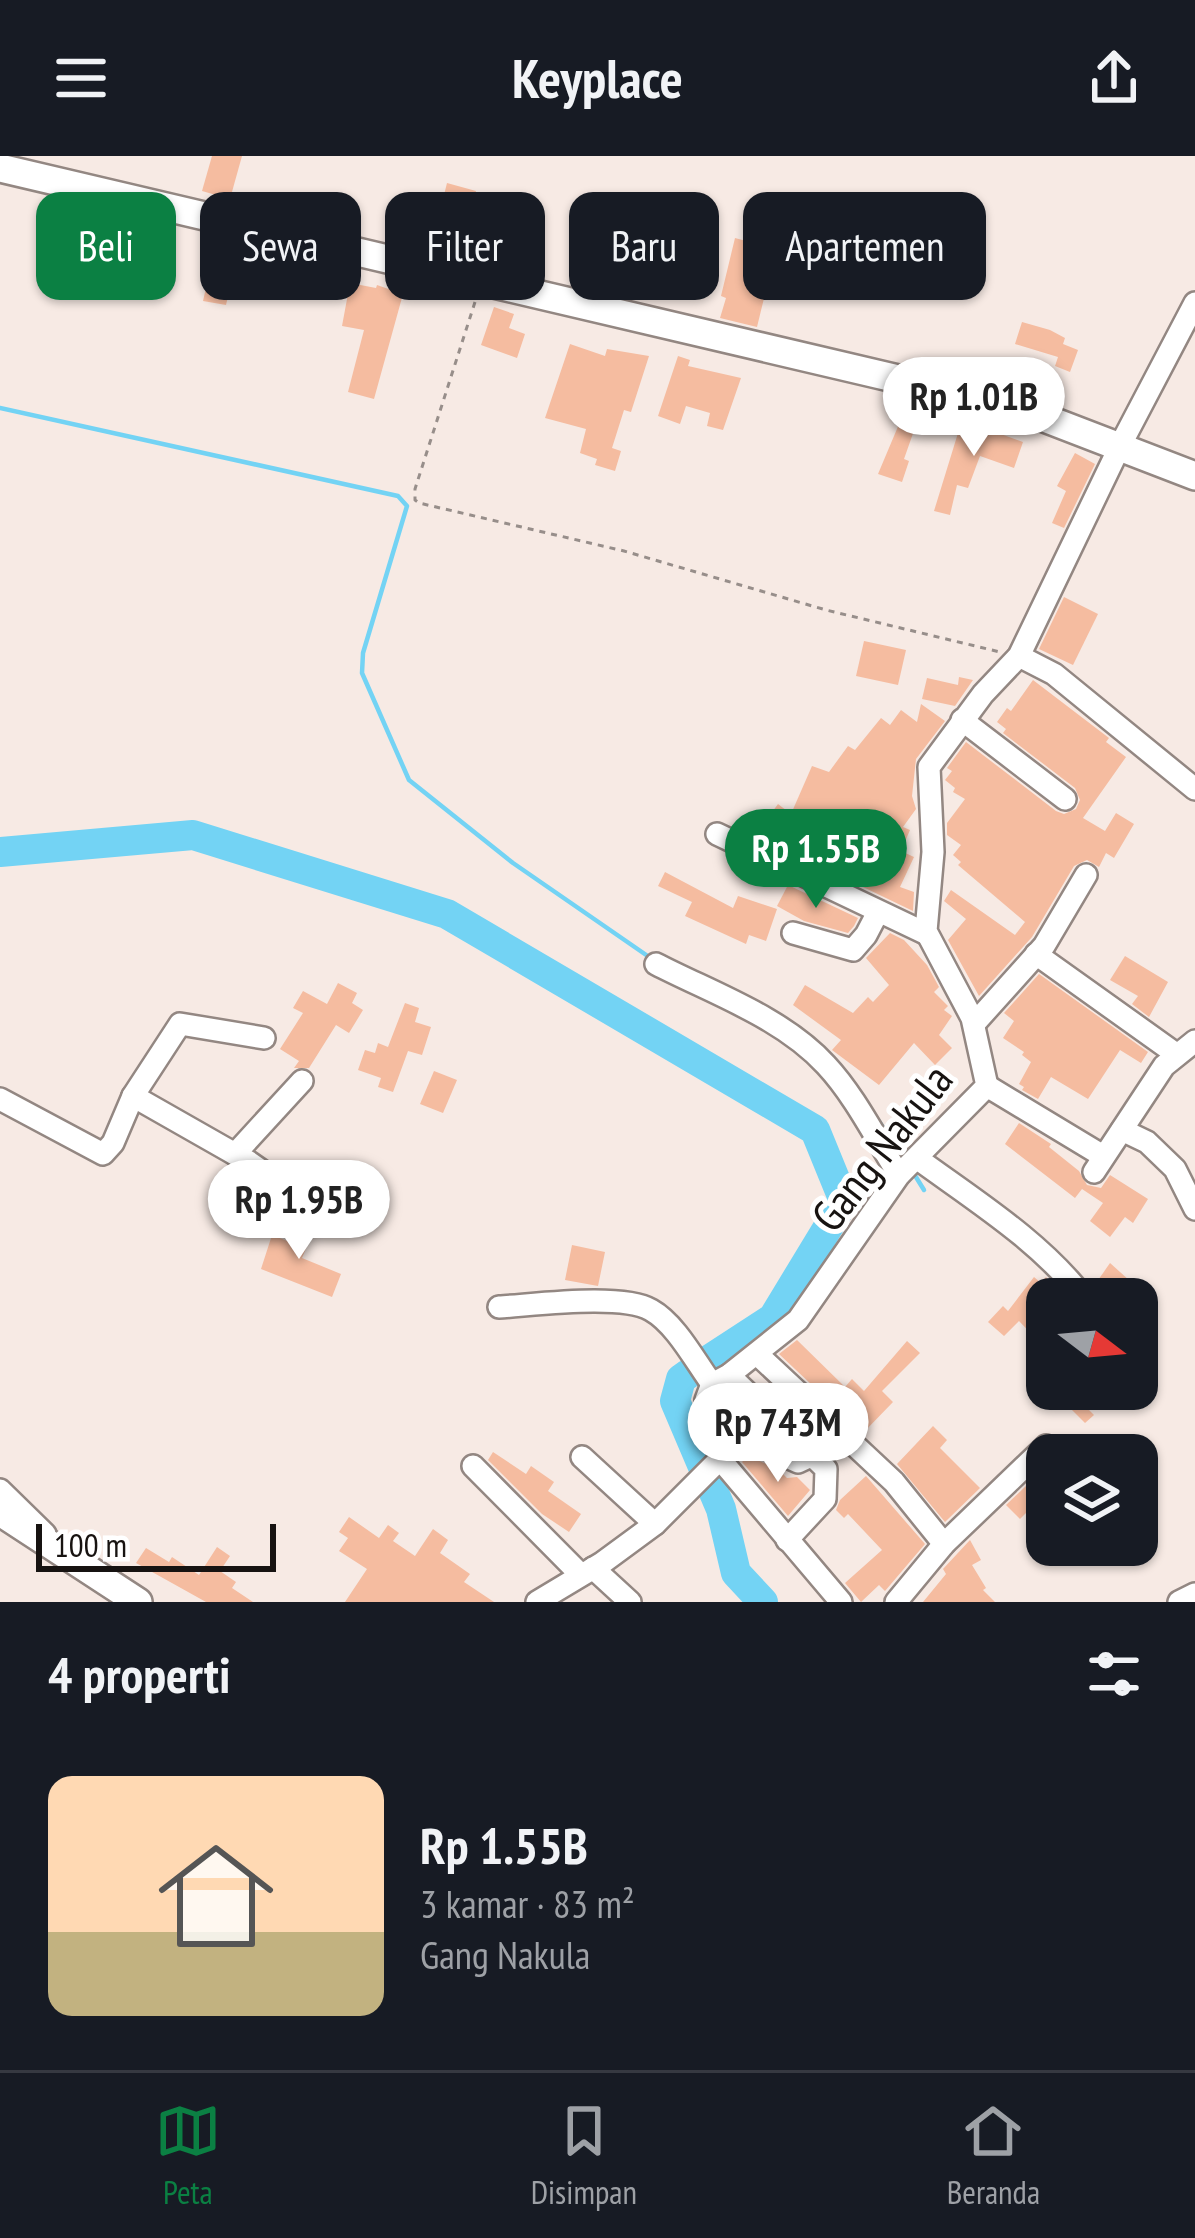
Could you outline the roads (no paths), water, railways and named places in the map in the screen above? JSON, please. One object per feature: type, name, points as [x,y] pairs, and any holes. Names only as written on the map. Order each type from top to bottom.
[{"type":"main road","points":[[0,168],[1013,406],[1195,476]]},
{"type":"main road","points":[[0,1512],[138,1602]]},
{"type":"street","points":[[717,834],[927,934],[934,852],[929,767],[962,720],[1019,656],[1195,303]]},
{"type":"street","points":[[1019,656],[1080,693],[1195,789]]},
{"type":"street","points":[[962,720],[1065,799]]},
{"type":"street","points":[[974,1024],[1036,955],[1086,875]]},
{"type":"street","points":[[793,933],[853,950],[878,912]]},
{"type":"street","name":"Gang Nakula","points":[[721,1379],[798,1320],[908,1168],[987,1085],[974,1024],[927,934]]},
{"type":"street","points":[[1036,955],[1176,1054]]},
{"type":"street","points":[[656,964],[776,1025],[814,1052],[908,1168],[1015,1230],[1064,1278]]},
{"type":"street","points":[[0,1099],[103,1154],[113,1143],[133,1096],[180,1024],[265,1038]]},
{"type":"street","points":[[987,1085],[1099,1164],[1176,1054],[1195,1040]]},
{"type":"street","points":[[235,1154],[302,1082]]},
{"type":"street","points":[[133,1096],[235,1154],[332,1220]]},
{"type":"street","points":[[1122,1130],[1147,1142],[1175,1169],[1195,1209]]},
{"type":"street","points":[[499,1307],[602,1302],[650,1309],[664,1319],[721,1379],[815,1454],[826,1469],[825,1499],[788,1540]]},
{"type":"street","points":[[757,1354],[893,1482],[944,1544]]},
{"type":"street","points":[[721,1379],[706,1400],[711,1467],[788,1540],[841,1602]]},
{"type":"street","points":[[708,1421],[780,1457],[798,1462],[815,1454]]},
{"type":"street","points":[[582,1457],[655,1524]]},
{"type":"street","points":[[896,1602],[944,1544],[1026,1465]]},
{"type":"street","points":[[473,1466],[587,1571],[630,1602]]},
{"type":"street","points":[[537,1602],[655,1524],[711,1467]]},
{"type":"street","points":[[0,1490],[31,1517],[52,1544]]},
{"type":"street","points":[[1179,1602],[1195,1594]]},
{"type":"waterway","points":[[0,408],[398,496],[407,506],[363,653],[362,673],[409,780],[513,863],[652,959]]},
{"type":"waterway","points":[[0,852],[193,835],[447,914],[815,1130],[844,1201],[773,1318],[710,1359]]},
{"type":"waterway","points":[[871,1110],[905,1159]]},
{"type":"waterway","points":[[911,1169],[924,1190]]},
{"type":"waterway","points":[[688,1374],[681,1379],[675,1401],[721,1509],[736,1573],[763,1602]]}]
